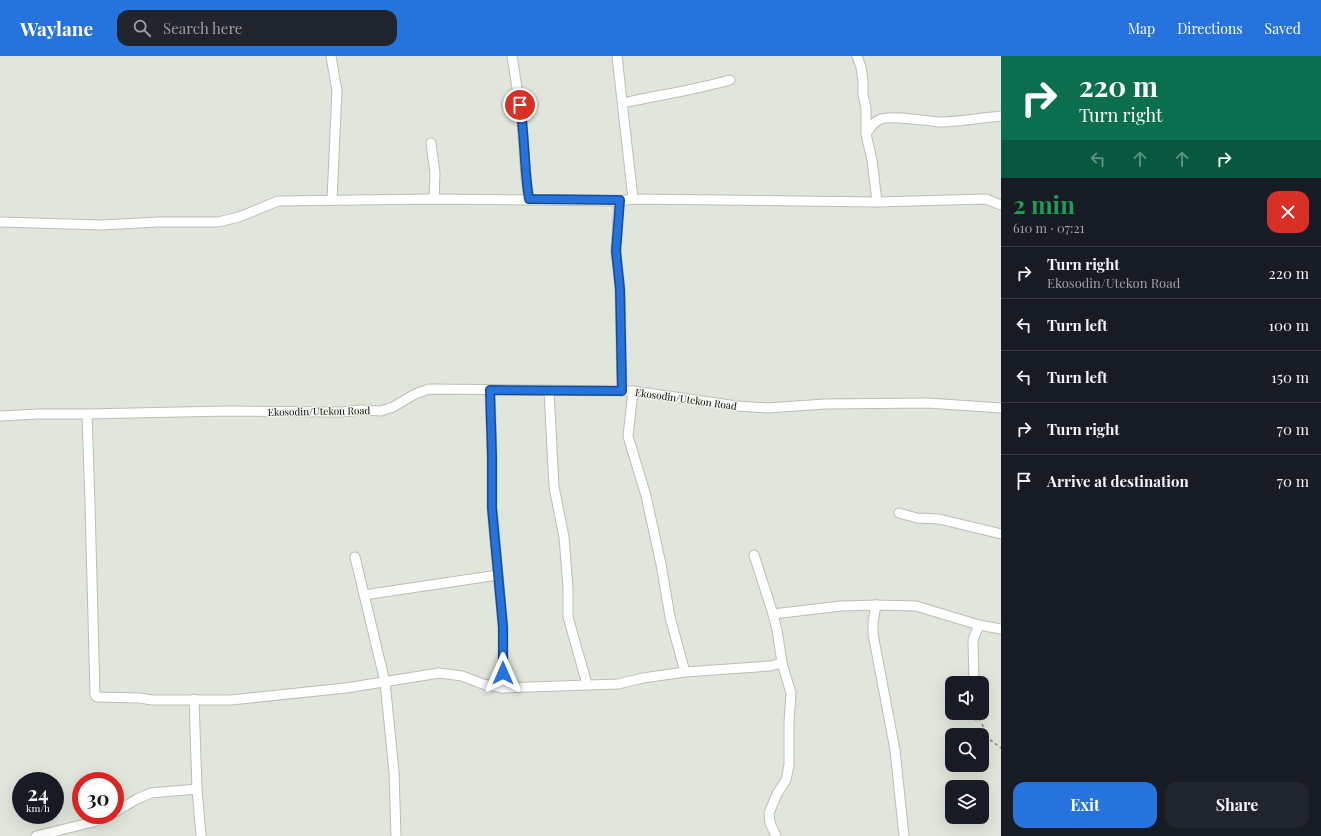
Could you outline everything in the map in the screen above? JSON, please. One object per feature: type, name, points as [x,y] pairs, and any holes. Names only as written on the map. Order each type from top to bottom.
[{"type":"street","points":[[332,56],[337,91],[332,199]]},
{"type":"street","points":[[512,56],[522,120],[529,199]]},
{"type":"street","points":[[617,56],[633,199]]},
{"type":"street","points":[[857,56],[863,81],[863,94],[866,109],[866,134],[872,160],[877,202]]},
{"type":"street","points":[[623,103],[730,80]]},
{"type":"street","points":[[866,134],[874,123],[881,118],[895,117],[940,122],[1001,116]]},
{"type":"street","points":[[431,143],[435,173],[434,199]]},
{"type":"street","points":[[0,222],[101,225],[159,222],[218,222],[239,217],[278,201],[332,199],[633,199],[877,202],[986,199],[1001,205]]},
{"type":"street","points":[[620,200],[616,251],[620,289],[622,391]]},
{"type":"street","name":"Ekosodin/Utekon Road","points":[[0,416],[226,411],[381,411],[393,407],[415,394],[429,389],[633,391],[737,406],[768,408],[825,404],[928,403],[1001,408]]},
{"type":"street","points":[[490,390],[492,508],[503,627],[503,688]]},
{"type":"street","points":[[549,391],[554,487],[564,537],[568,588],[568,618],[587,684]]},
{"type":"street","points":[[633,391],[628,436],[646,496],[661,564],[670,618],[685,672]]},
{"type":"street","points":[[87,414],[94,694],[99,697],[140,698],[152,700],[230,700],[339,689],[439,673],[462,676],[483,684],[503,688],[618,684],[685,672],[770,666],[782,663]]},
{"type":"street","points":[[899,513],[917,518],[939,519],[1001,534]]},
{"type":"street","points":[[754,555],[773,614],[782,663],[791,693],[789,765],[786,780],[777,794],[769,813],[770,823],[776,836]]},
{"type":"street","points":[[355,558],[385,682],[394,772],[396,836]]},
{"type":"street","points":[[364,595],[498,575]]},
{"type":"street","points":[[876,605],[873,622],[873,634],[895,750],[904,836]]},
{"type":"street","points":[[773,614],[841,606],[916,606],[979,625],[1001,629]]},
{"type":"street","points":[[974,676],[973,640],[979,625]]},
{"type":"street","points":[[194,700],[197,789],[201,836]]},
{"type":"street","points":[[124,807],[151,793],[197,789]]},
{"type":"street","points":[[36,836],[85,824]]},
{"type":"path","points":[[981,720],[989,739],[1001,748]]},
{"type":"route","points":[[503,673],[503,627],[492,508],[490,390],[622,391],[620,289],[616,251],[620,200],[529,199],[520,105]]}]
